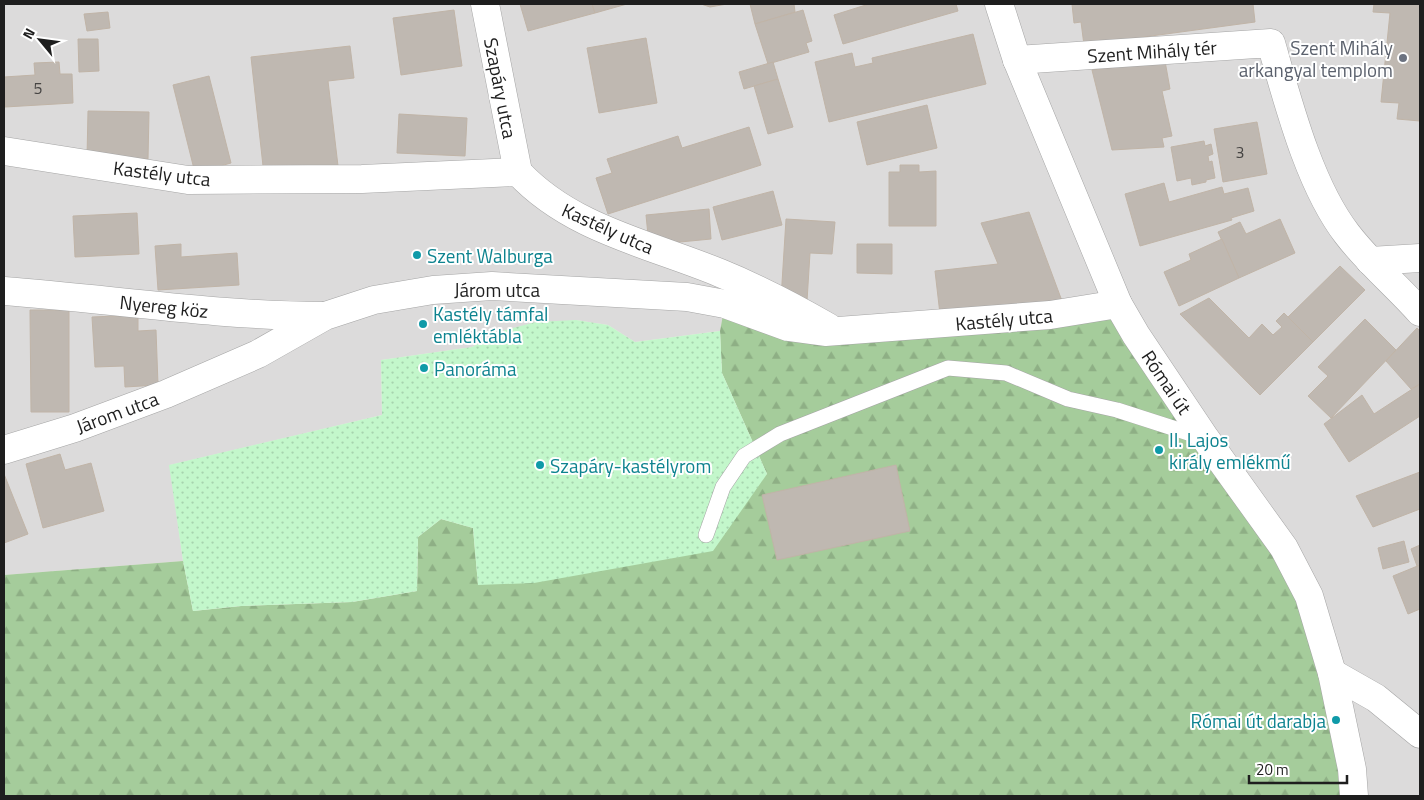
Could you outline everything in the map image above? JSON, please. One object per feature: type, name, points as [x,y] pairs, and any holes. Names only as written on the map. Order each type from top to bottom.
[{"type":"street","name":"Szapáry utca","points":[[485,4],[518,172]]},
{"type":"street","name":"Római út","points":[[999,4],[1018,60],[1118,304],[1136,335],[1205,438],[1250,498],[1288,556],[1309,596],[1332,673],[1352,769],[1354,796]]},
{"type":"street","name":"Szent Mihály tér","points":[[1018,60],[1271,43],[1292,119],[1330,209],[1347,235],[1420,312]]},
{"type":"street","name":"Kastély utca","points":[[4,152],[86,162],[188,180],[362,179],[518,172],[534,189],[569,214],[605,231],[720,273],[796,308],[836,332],[1050,315],[1118,304]]},
{"type":"street","points":[[1370,261],[1420,258]]},
{"type":"street","name":"Járom utca","points":[[4,450],[75,428],[166,394],[258,354],[325,316],[374,300],[434,290],[492,286],[687,296],[725,304],[788,327],[836,332]]},
{"type":"street","name":"Nyereg köz","points":[[4,291],[267,316],[325,316]]},
{"type":"street","points":[[1332,673],[1376,698],[1420,734]]},
{"type":"lane","points":[[706,535],[723,487],[744,456],[780,434],[948,368],[1006,373],[1068,399],[1117,410],[1205,438]]},
{"type":"shaded area","points":[[4,4],[1420,4],[1420,796],[1354,796],[836,332],[725,305],[720,331],[635,342],[608,325],[576,320],[505,330],[472,347],[381,360],[382,415],[170,465],[183,561],[4,575]]},
{"type":"green space","points":[[725,304],[788,327],[1118,304],[1284,548],[1354,796],[4,796],[4,575],[183,561],[193,611],[241,606],[352,602],[417,591],[418,537],[441,519],[473,528],[478,584],[767,474],[722,373],[720,331]]},
{"type":"green space","points":[[576,320],[608,325],[635,342],[720,331],[722,373],[767,474],[713,551],[534,583],[478,585],[473,528],[441,519],[418,537],[417,591],[352,602],[241,606],[193,611],[183,561],[169,465],[382,415],[381,360],[472,347],[505,330],[536,322]]},
{"type":"building","points":[[520,4],[592,4],[595,13],[528,31]]},
{"type":"building","points":[[592,4],[627,4],[595,13]]},
{"type":"building","points":[[701,4],[727,4],[710,7]]},
{"type":"building","points":[[750,4],[794,4],[795,12],[755,24]]},
{"type":"building","points":[[869,4],[956,4],[958,11],[843,44],[834,15]]},
{"type":"building","points":[[1072,4],[1253,4],[1255,22],[1084,45],[1081,22],[1074,23]]},
{"type":"building","name":"Szent Mihály arkangyal templom","points":[[1374,4],[1420,4],[1420,121],[1397,119],[1399,103],[1381,102],[1390,13],[1373,12]]},
{"type":"building","points":[[454,10],[462,66],[401,75],[393,18]]},
{"type":"building","points":[[803,10],[812,41],[806,43],[809,52],[768,64],[755,24]]},
{"type":"building","points":[[108,12],[110,28],[87,31],[84,14]]},
{"type":"building","points":[[973,34],[986,84],[829,122],[815,62],[852,53],[855,67],[873,63],[872,58]]},
{"type":"building","points":[[646,38],[657,103],[599,113],[587,48]]},
{"type":"building","points":[[78,39],[98,39],[99,71],[79,72]]},
{"type":"building","points":[[350,46],[354,78],[328,81],[338,166],[264,175],[251,57]]},
{"type":"building","points":[[1165,61],[1170,89],[1162,91],[1172,136],[1162,138],[1164,147],[1112,150],[1092,70]]},
{"type":"building","points":[[59,62],[60,74],[72,74],[73,103],[5,107],[4,77],[35,75],[34,63]]},
{"type":"building","points":[[773,62],[778,79],[744,89],[739,72]]},
{"type":"building","points":[[209,76],[231,163],[195,173],[173,85]]},
{"type":"building","points":[[778,79],[793,127],[768,134],[754,86]]},
{"type":"building","points":[[927,105],[937,148],[867,165],[857,122]]},
{"type":"building","points":[[88,111],[149,112],[148,159],[87,158]]},
{"type":"building","points":[[399,114],[467,118],[465,156],[397,153]]},
{"type":"building","points":[[1257,122],[1267,174],[1223,182],[1214,129]]},
{"type":"building","points":[[749,127],[761,165],[608,214],[596,178],[612,173],[607,159],[678,136],[682,148]]},
{"type":"building","points":[[1204,141],[1205,146],[1211,144],[1213,154],[1208,156],[1209,162],[1212,161],[1215,178],[1192,185],[1191,178],[1177,181],[1171,147]]},
{"type":"building","points":[[900,165],[919,165],[919,172],[936,171],[936,226],[889,226],[889,172],[900,172]]},
{"type":"building","points":[[1164,183],[1169,202],[1222,187],[1224,194],[1248,188],[1254,211],[1231,218],[1232,220],[1140,246],[1125,194]]},
{"type":"building","points":[[773,191],[782,225],[722,240],[713,207]]},
{"type":"building","points":[[709,209],[711,239],[649,245],[646,215]]},
{"type":"building","points":[[1029,212],[1062,301],[940,314],[935,271],[998,264],[981,223]]},
{"type":"building","points":[[137,213],[139,254],[75,257],[73,216]]},
{"type":"building","points":[[786,219],[835,222],[832,254],[810,253],[807,301],[781,299]]},
{"type":"building","points":[[1280,219],[1295,253],[1239,278],[1218,232],[1240,222],[1246,234]]},
{"type":"building","points":[[1222,239],[1239,278],[1179,306],[1164,272],[1191,260],[1189,254]]},
{"type":"building","points":[[181,244],[181,257],[237,253],[239,285],[158,290],[155,246]]},
{"type":"building","points":[[857,244],[892,244],[892,274],[857,273]]},
{"type":"building","points":[[1340,266],[1365,290],[1313,342],[1288,317]]},
{"type":"building","points":[[1209,298],[1249,338],[1262,324],[1273,335],[1282,327],[1276,321],[1284,313],[1313,342],[1260,395],[1180,314]]},
{"type":"building","points":[[30,310],[69,310],[69,412],[31,412]]},
{"type":"building","points":[[138,315],[138,331],[156,330],[158,385],[125,387],[124,366],[95,367],[92,317]]},
{"type":"building","points":[[1365,319],[1396,350],[1331,418],[1308,396],[1328,376],[1318,367]]},
{"type":"building","points":[[1417,328],[1420,331],[1420,384],[1411,389],[1386,361]]},
{"type":"building","points":[[1420,384],[1420,416],[1349,462],[1324,424],[1362,395],[1374,414]]},
{"type":"building","points":[[60,454],[65,470],[91,463],[104,511],[43,528],[26,464]]},
{"type":"building","points":[[896,465],[910,531],[777,560],[762,495]]},
{"type":"building","points":[[1420,472],[1420,509],[1373,527],[1356,496]]},
{"type":"building","points":[[4,474],[28,534],[4,543]]},
{"type":"building","points":[[1404,541],[1409,562],[1383,569],[1378,548]]},
{"type":"building","points":[[1420,545],[1420,565],[1417,566],[1411,549]]},
{"type":"building","points":[[1420,565],[1420,609],[1408,614],[1393,576]]},
{"type":"place","name":"Szent Mihály arkangyal templom","points":[[1403,58]]},
{"type":"place","name":"Szent Walburga","points":[[417,255]]},
{"type":"place","name":"Kastély támfal emléktábla","points":[[423,324]]},
{"type":"place","name":"Panoráma","points":[[424,368]]},
{"type":"place","name":"II. Lajos király emlékmű","points":[[1159,450]]},
{"type":"place","name":"Szapáry-kastélyrom","points":[[540,465]]},
{"type":"place","name":"Római út darabja","points":[[1336,720]]}]
